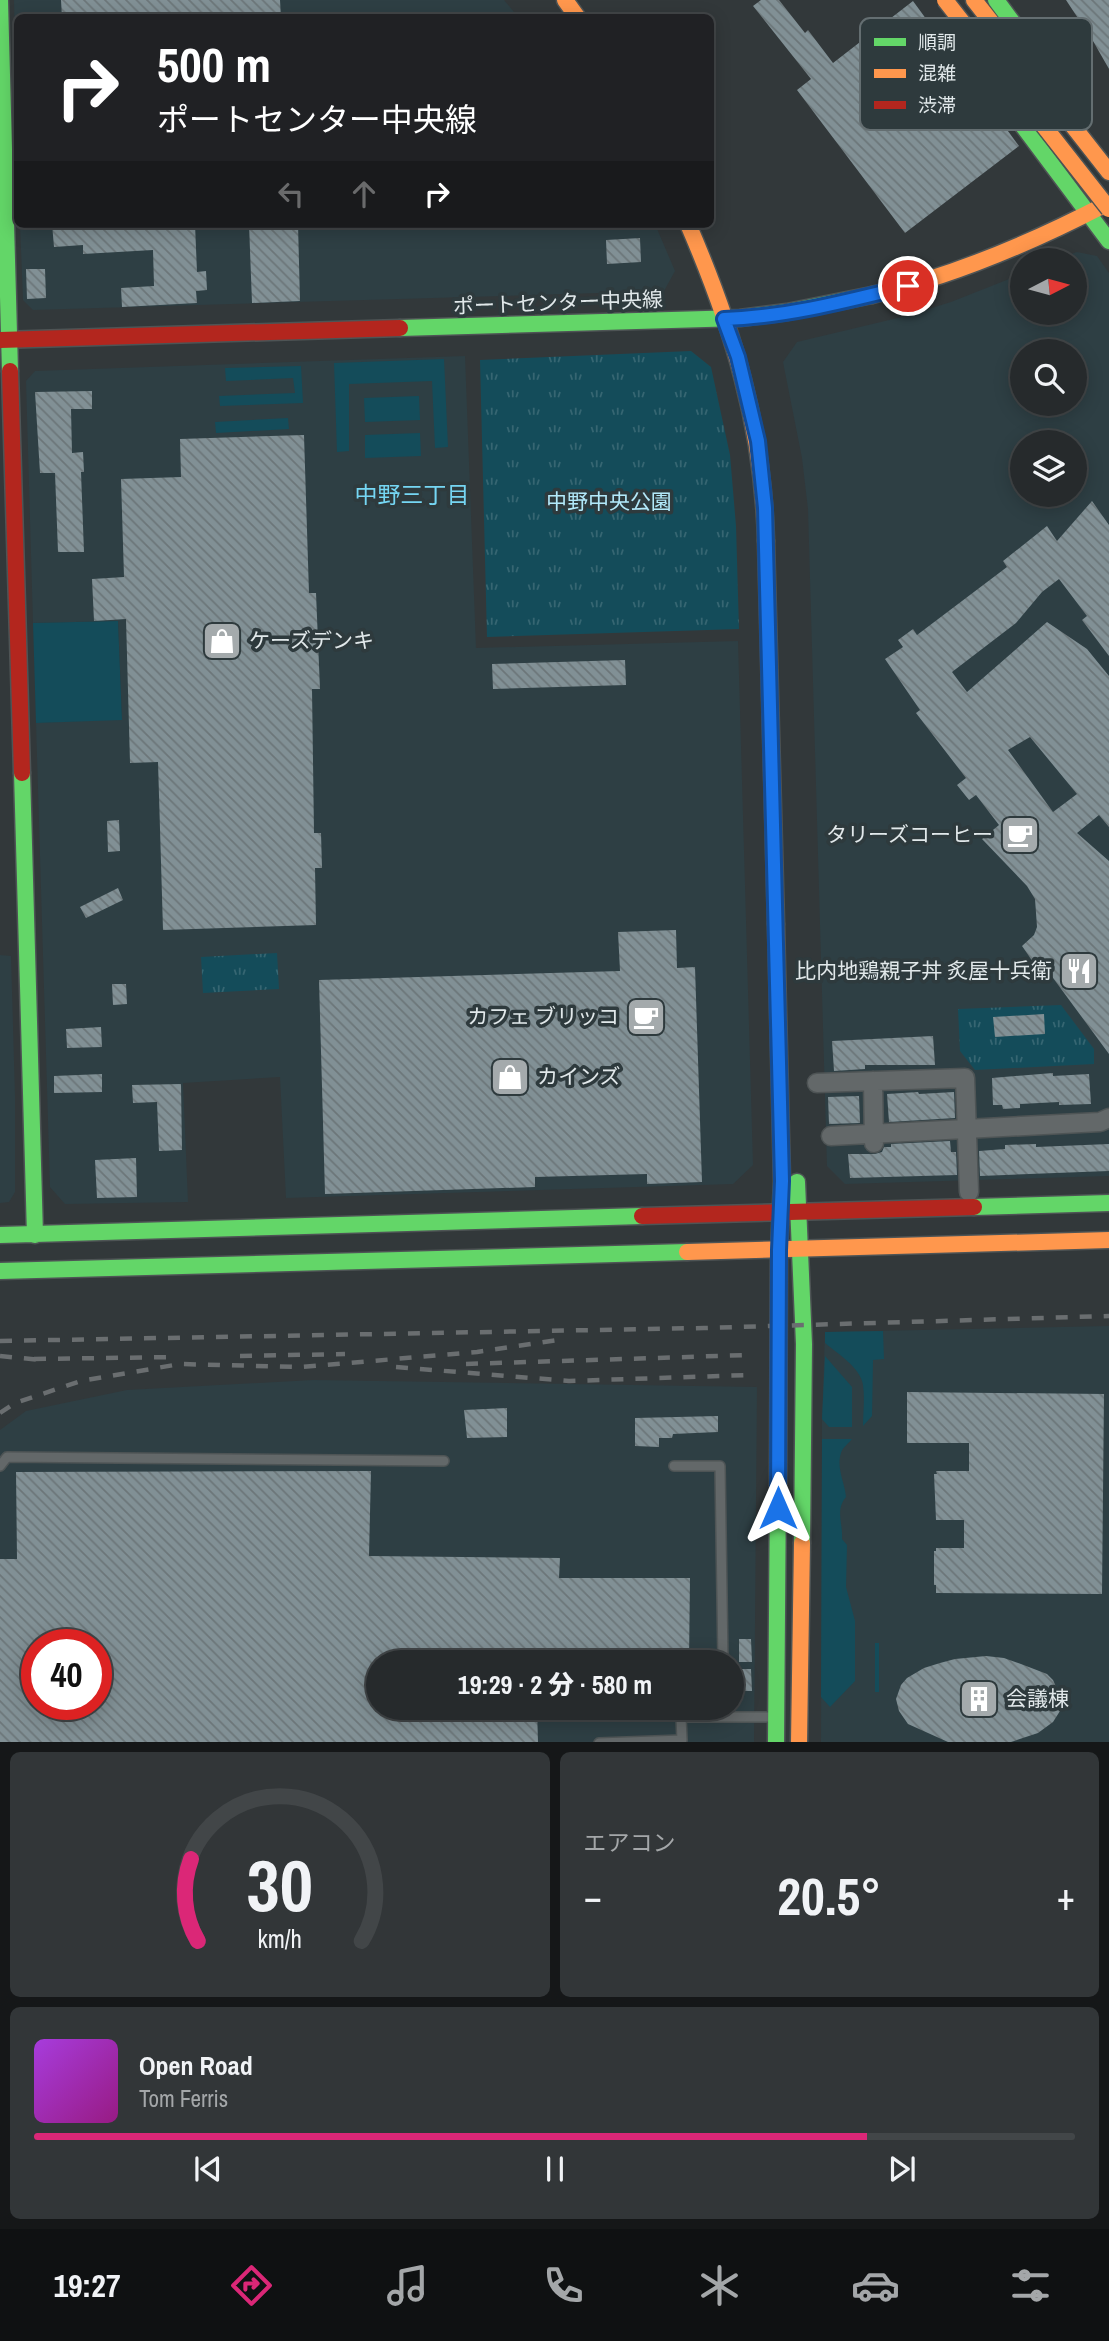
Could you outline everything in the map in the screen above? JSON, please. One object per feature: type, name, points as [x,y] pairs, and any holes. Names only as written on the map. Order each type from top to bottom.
[{"type":"main road","points":[[928,0],[942,18]]},
{"type":"main road","points":[[945,0],[959,18]]},
{"type":"main road","points":[[974,0],[988,18]]},
{"type":"main road","points":[[996,0],[1009,18]]},
{"type":"main road","points":[[0,1],[5,340],[35,1234]]},
{"type":"main road","points":[[1092,128],[1109,151]]},
{"type":"main road","points":[[1026,130],[1109,241]]},
{"type":"main road","points":[[1047,130],[1109,209]]},
{"type":"main road","points":[[1075,130],[1109,173]]},
{"type":"main road","name":"ポートセンター中央線","points":[[5,340],[778,315],[908,286],[1017,246],[1089,214],[1109,202]]},
{"type":"main road","points":[[690,228],[752,355],[772,439],[780,511],[784,617]]},
{"type":"main road","points":[[705,228],[732,318],[738,357],[758,441],[765,508],[790,1212],[802,1249],[804,1344],[799,1742]]},
{"type":"main road","points":[[776,1742],[779,1250],[790,1212],[786,695]]},
{"type":"main road","points":[[0,1236],[1109,1203]]},
{"type":"main road","points":[[0,1270],[1109,1240]]},
{"type":"street","points":[[817,1083],[965,1078],[970,1192]]},
{"type":"street","points":[[873,1081],[874,1138]]},
{"type":"street","points":[[831,1136],[874,1138],[967,1129],[1100,1122],[1109,1118]]},
{"type":"lane","points":[[0,1466],[6,1457],[444,1461]]},
{"type":"lane","points":[[674,1466],[720,1466],[723,1650]]},
{"type":"lane","points":[[744,1715],[776,1717]]},
{"type":"lane","points":[[599,1742],[682,1740],[681,1720]]},
{"type":"shaded area","points":[[14,0],[504,0],[516,14],[14,14]]},
{"type":"shaded area","points":[[20,228],[657,228],[675,271],[664,291],[33,310],[23,300]]},
{"type":"shaded area","points":[[1087,254],[1097,256],[1109,273],[1109,1176],[845,1184],[827,1166],[808,509],[802,458],[783,362],[797,342],[906,316],[1010,279],[1010,326],[1087,326]]},
{"type":"shaded area","points":[[465,356],[476,648],[738,641],[753,1165],[733,1184],[286,1198],[280,1077],[183,1083],[188,1202],[65,1204],[50,1187],[36,723],[122,719],[118,621],[33,623],[26,381],[35,371]]},
{"type":"shaded area","points":[[0,955],[11,956],[15,1192],[9,1202],[0,1203]]},
{"type":"shaded area","points":[[1109,1326],[1109,1742],[821,1742],[822,1419],[825,1332]]},
{"type":"shaded area","points":[[313,1380],[757,1387],[754,1742],[0,1742],[0,1430],[26,1411],[127,1390]]},
{"type":"green space","name":"中野中央公園","points":[[691,351],[711,367],[730,455],[736,526],[739,629],[487,637],[480,360]]},
{"type":"green space","points":[[444,359],[448,447],[435,448],[432,381],[349,384],[349,451],[337,452],[334,363]]},
{"type":"green space","points":[[301,366],[303,403],[220,406],[219,396],[295,393],[293,378],[226,381],[225,368]]},
{"type":"green space","points":[[419,396],[420,420],[365,422],[364,398]]},
{"type":"green space","points":[[288,418],[289,429],[216,433],[215,422]]},
{"type":"green space","points":[[420,433],[421,456],[365,458],[365,435]]},
{"type":"green space","points":[[118,621],[122,720],[36,723],[33,623]]},
{"type":"green space","points":[[277,953],[279,989],[203,993],[201,957]]},
{"type":"green space","points":[[1061,1005],[1094,1049],[1094,1064],[975,1070],[960,1051],[958,1009]]},
{"type":"green space","points":[[883,1331],[884,1359],[873,1360],[872,1416],[863,1426],[864,1395],[861,1379],[848,1361],[825,1343],[825,1332]]},
{"type":"green space","points":[[825,1356],[852,1387],[852,1427],[829,1427],[822,1419]]},
{"type":"green space","points":[[822,1439],[852,1439],[842,1451],[840,1459],[846,1497],[840,1512],[842,1539],[847,1545],[846,1587],[855,1621],[855,1681],[830,1707],[821,1697]]},
{"type":"green space","points":[[875,1643],[879,1643],[879,1692],[875,1692]]},
{"type":"building","points":[[61,0],[280,0],[281,14],[62,14]]},
{"type":"building","points":[[761,0],[779,0],[805,33],[808,30],[833,63],[860,42],[860,130],[1007,130],[1019,146],[905,233],[797,90],[811,79],[753,6]]},
{"type":"building","points":[[1066,0],[1109,0],[1109,69],[1092,39],[1092,18],[1078,18]]},
{"type":"building","points":[[913,1],[925,18],[891,18]]},
{"type":"building","points":[[52,228],[195,228],[197,272],[206,271],[207,290],[196,291],[197,303],[122,307],[121,288],[154,286],[153,250],[83,254],[83,245],[54,247]]},
{"type":"building","points":[[249,228],[298,228],[300,301],[252,303]]},
{"type":"building","points":[[640,238],[641,262],[607,264],[606,240]]},
{"type":"building","points":[[26,269],[45,269],[46,298],[27,299]]},
{"type":"building","points":[[92,391],[92,409],[71,409],[72,453],[83,452],[84,472],[81,472],[84,552],[58,552],[55,473],[40,473],[35,392]]},
{"type":"building","name":"ケーズデンキ","points":[[304,435],[309,593],[316,593],[320,689],[312,689],[314,833],[321,833],[322,868],[315,868],[316,925],[163,930],[158,762],[130,763],[126,619],[94,621],[92,579],[124,577],[121,479],[181,477],[180,439]]},
{"type":"building","points":[[1092,501],[1109,525],[1109,656],[1082,620],[1087,616],[1059,579],[1042,592],[1016,623],[952,672],[967,692],[1047,622],[1087,649],[1109,676],[1109,827],[1099,815],[1077,833],[1109,861],[1109,1054],[1042,963],[1042,975],[1022,946],[1034,935],[1037,927],[1035,899],[1027,886],[982,839],[999,825],[976,795],[969,800],[957,785],[966,778],[916,713],[920,710],[885,659],[903,647],[898,640],[913,629],[917,635],[1007,567],[1003,561],[1047,526],[1057,541]],"holes":[[[1030,737],[1077,794],[1053,812],[1008,750]]]},
{"type":"building","points":[[625,660],[626,685],[493,689],[492,664]]},
{"type":"building","points":[[119,820],[120,851],[108,852],[107,821]]},
{"type":"building","points":[[118,888],[123,900],[86,918],[80,907]]},
{"type":"building","name":"カインズ","points":[[676,930],[677,968],[695,967],[702,1182],[647,1184],[647,1174],[535,1177],[535,1187],[325,1194],[319,980],[620,971],[618,932]]},
{"type":"building","points":[[112,984],[126,984],[127,1004],[113,1005]]},
{"type":"building","points":[[1044,1014],[1045,1034],[995,1037],[993,1017]]},
{"type":"building","points":[[101,1027],[102,1047],[67,1048],[66,1029]]},
{"type":"building","points":[[933,1036],[935,1065],[865,1065],[865,1069],[834,1071],[832,1041]]},
{"type":"building","points":[[1053,1073],[1053,1076],[1089,1074],[1091,1104],[1020,1104],[1020,1108],[1003,1109],[1002,1105],[993,1105],[992,1078]]},
{"type":"building","points":[[102,1074],[102,1092],[54,1093],[54,1076]]},
{"type":"building","points":[[181,1084],[182,1150],[159,1151],[157,1102],[133,1103],[132,1085]]},
{"type":"building","points":[[954,1092],[955,1118],[889,1122],[887,1094]]},
{"type":"building","points":[[859,1096],[860,1123],[829,1124],[828,1097]]},
{"type":"building","points":[[950,1141],[951,1152],[956,1152],[957,1175],[850,1178],[848,1154],[875,1154],[882,1152],[884,1147],[891,1147],[891,1144]]},
{"type":"building","points":[[1036,1144],[1036,1147],[1109,1144],[1109,1171],[980,1176],[979,1151],[1005,1149],[1005,1145]]},
{"type":"building","points":[[136,1158],[137,1197],[97,1198],[95,1160]]},
{"type":"building","points":[[907,1392],[1104,1394],[1102,1594],[936,1593],[934,1551],[936,1548],[964,1548],[964,1520],[936,1520],[934,1474],[937,1474],[936,1471],[969,1471],[969,1443],[907,1443]]},
{"type":"building","points":[[507,1408],[507,1437],[467,1438],[464,1410]]},
{"type":"building","points":[[718,1416],[718,1432],[673,1434],[672,1438],[659,1438],[659,1447],[635,1446],[635,1418]]},
{"type":"building","points":[[371,1471],[369,1556],[560,1558],[559,1578],[690,1578],[689,1650],[366,1650],[366,1720],[537,1720],[538,1742],[0,1742],[0,1559],[17,1559],[16,1472]]},
{"type":"building","points":[[739,1639],[751,1639],[752,1662],[744,1662],[744,1650],[739,1650]]},
{"type":"building","name":"会議棟","points":[[986,1656],[1004,1658],[1047,1674],[1053,1680],[1062,1700],[1060,1711],[1053,1722],[1038,1733],[1011,1742],[948,1742],[908,1724],[899,1711],[896,1699],[907,1678],[940,1663]]},
{"type":"building","points":[[744,1669],[751,1669],[752,1691],[744,1691]]},
{"type":"railway","points":[[0,1341],[704,1328],[1109,1316]]},
{"type":"railway","points":[[0,1413],[15,1403],[81,1381],[180,1364],[301,1367],[477,1352],[564,1339]]},
{"type":"railway","points":[[240,1356],[345,1354]]},
{"type":"railway","points":[[466,1364],[749,1355]]},
{"type":"railway","points":[[0,1356],[42,1360]]},
{"type":"railway","points":[[34,1359],[177,1357]]},
{"type":"railway","points":[[396,1367],[569,1381],[749,1375]]},
{"type":"traffic: fast","points":[[996,0],[1009,18]]},
{"type":"traffic: fast","points":[[0,1],[10,371]]},
{"type":"traffic: fast","points":[[1026,130],[1109,241]]},
{"type":"traffic: fast","points":[[400,328],[740,318],[787,312],[872,295]]},
{"type":"traffic: fast","points":[[22,773],[35,1235]]},
{"type":"traffic: fast","points":[[797,1182],[804,1344],[802,1543]]},
{"type":"traffic: fast","points":[[974,1207],[1109,1203]]},
{"type":"traffic: fast","points":[[0,1235],[642,1216]]},
{"type":"traffic: fast","points":[[0,1271],[687,1252]]},
{"type":"traffic: fast","points":[[776,1742],[778,1485]]},
{"type":"traffic: slow","points":[[565,0],[575,14]]},
{"type":"traffic: slow","points":[[945,0],[959,18]]},
{"type":"traffic: slow","points":[[974,0],[988,18]]},
{"type":"traffic: slow","points":[[1047,130],[1109,209]]},
{"type":"traffic: slow","points":[[1076,130],[1109,172]]},
{"type":"traffic: slow","points":[[872,295],[933,278],[992,257],[1106,204]]},
{"type":"traffic: slow","points":[[690,228],[719,301],[743,379],[759,458],[766,541]]},
{"type":"traffic: slow","points":[[776,924],[782,1181],[778,1485]]},
{"type":"traffic: slow","points":[[687,1252],[1109,1240]]},
{"type":"traffic: slow","points":[[799,1742],[802,1543]]},
{"type":"traffic: jam","points":[[0,340],[400,328]]},
{"type":"traffic: jam","points":[[10,371],[22,773]]},
{"type":"traffic: jam","points":[[766,541],[776,924]]},
{"type":"traffic: jam","points":[[642,1216],[974,1207]]},
{"type":"place","name":"ケーズデンキ","points":[[222,641]]},
{"type":"place","name":"タリーズコーヒー","points":[[1020,835]]},
{"type":"place","name":"比内地鶏親子丼 炙屋十兵衛","points":[[1079,971]]},
{"type":"place","name":"カフェ ブリッコ","points":[[646,1017]]},
{"type":"place","name":"カインズ","points":[[510,1077]]},
{"type":"place","name":"会議棟","points":[[979,1699]]},
{"type":"district","name":"中野三丁目","points":[[412,495]]},
{"type":"route","points":[[778,1508],[779,1250],[782,1181],[765,508],[758,441],[738,357],[724,319],[778,315],[908,286]]}]
